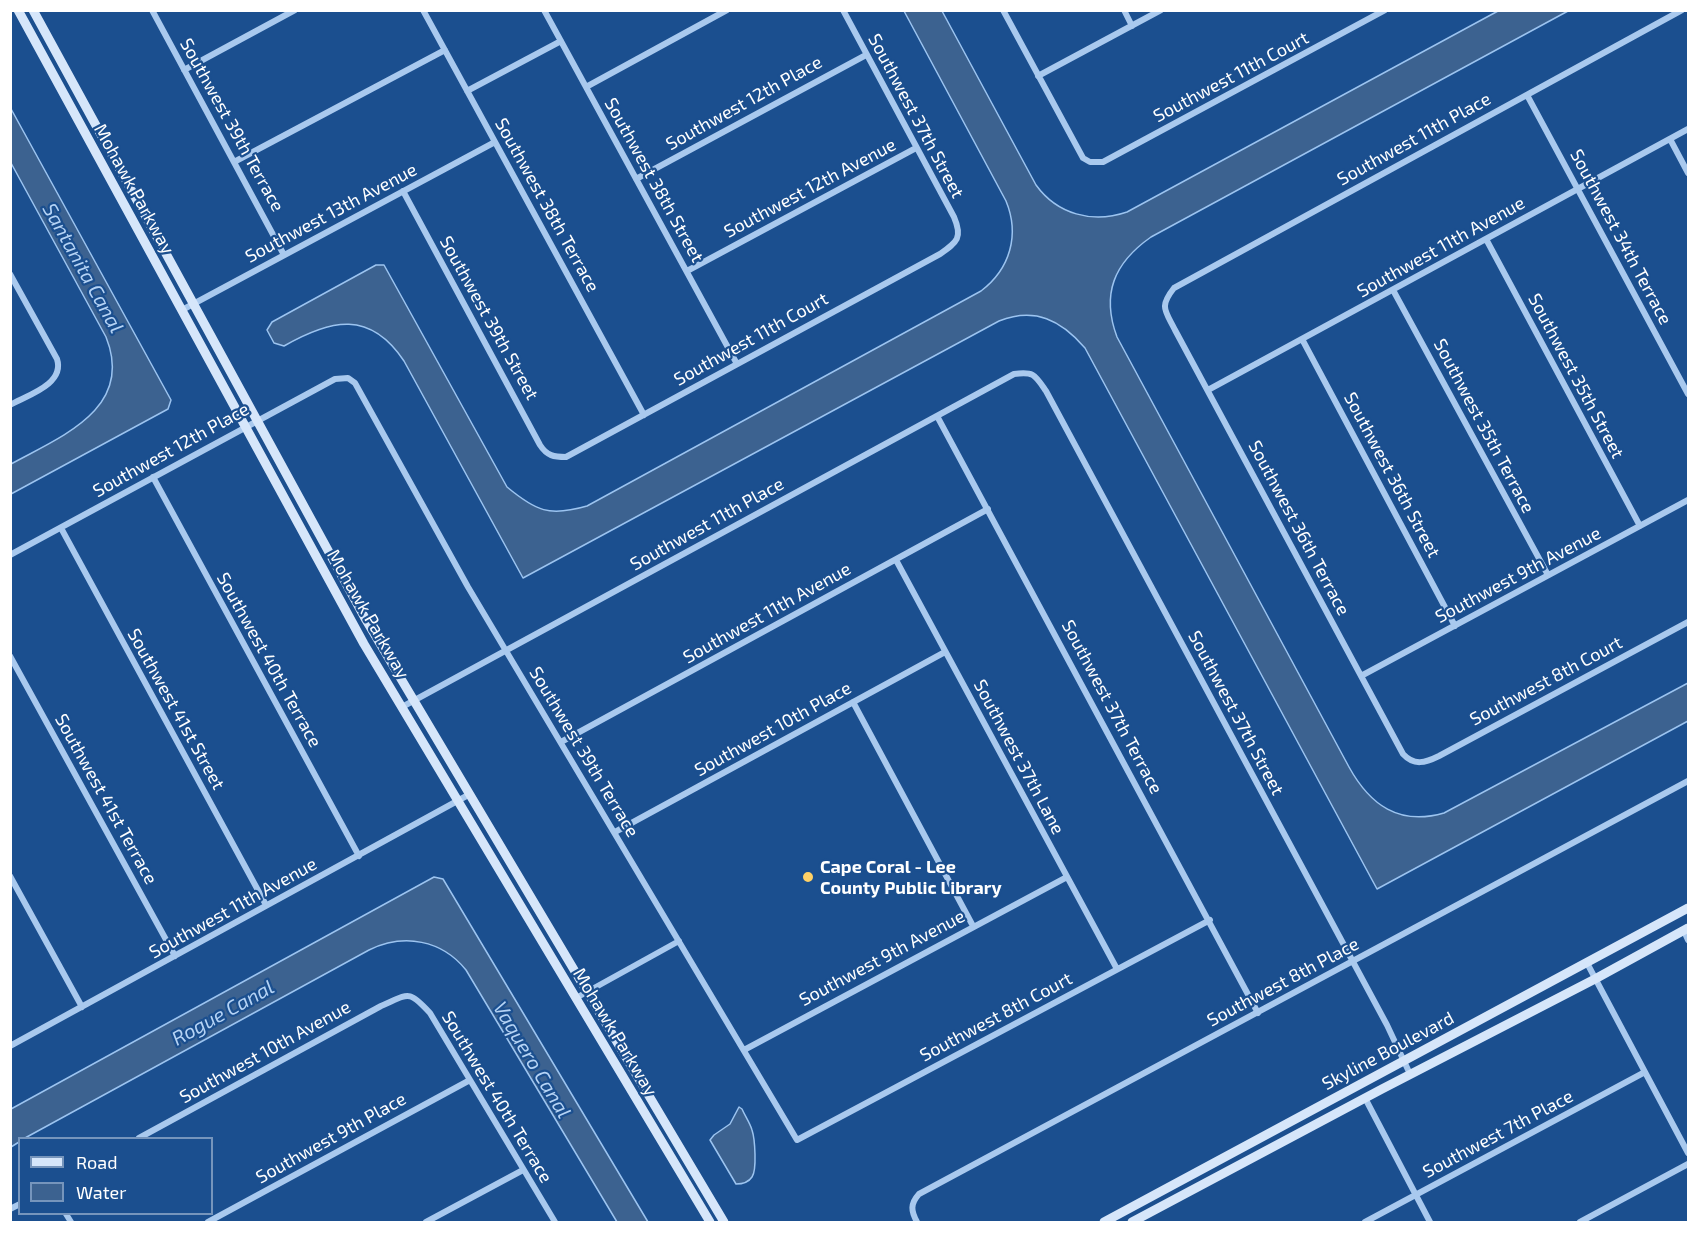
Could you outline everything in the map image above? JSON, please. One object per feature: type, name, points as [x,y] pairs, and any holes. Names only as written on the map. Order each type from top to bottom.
[{"type":"street","name":"Mohawk Parkway","points":[[18,10],[343,606],[710,1222]]},
{"type":"street","name":"Mohawk Parkway","points":[[33,10],[366,620],[724,1222]]},
{"type":"street","name":"Southwest 39th Terrace","points":[[152,10],[284,255]]},
{"type":"street","points":[[184,70],[295,10]]},
{"type":"street","name":"Southwest 38th Terrace","points":[[423,10],[644,415]]},
{"type":"street","name":"Southwest 38th Street","points":[[544,10],[737,364]]},
{"type":"street","points":[[586,87],[727,10]]},
{"type":"street","name":"Southwest 37th Street","points":[[843,10],[958,226],[959,237]]},
{"type":"street","points":[[1003,10],[1038,76],[1161,10]]},
{"type":"street","points":[[1124,10],[1132,26]]},
{"type":"street","name":"Southwest 11th Court","points":[[1038,76],[1083,158],[1090,162],[1103,162],[1385,10]]},
{"type":"street","name":"Southwest 11th Place","points":[[1165,300],[1174,288],[1682,10]]},
{"type":"street","points":[[467,91],[561,41]]},
{"type":"street","points":[[234,162],[445,51]]},
{"type":"street","name":"Southwest 12th Place","points":[[636,178],[866,55]]},
{"type":"street","name":"Southwest 34th Terrace","points":[[1527,95],[1689,394]]},
{"type":"street","name":"Southwest 11th Avenue","points":[[1208,390],[1689,129]]},
{"type":"street","points":[[1670,139],[1689,172]]},
{"type":"street","name":"Southwest 13th Avenue","points":[[182,310],[495,142]]},
{"type":"street","name":"Southwest 12th Avenue","points":[[687,271],[916,148]]},
{"type":"street","name":"Southwest 39th Street","points":[[403,191],[540,445],[552,456]]},
{"type":"street","name":"Southwest 11th Court","points":[[552,456],[566,457],[940,254],[954,244],[959,237]]},
{"type":"street","name":"Southwest 35th Street","points":[[1486,239],[1640,526]]},
{"type":"street","points":[[10,274],[57,359],[58,374],[50,383],[10,405]]},
{"type":"street","name":"Southwest 35th Terrace","points":[[1393,290],[1548,575]]},
{"type":"street","name":"Southwest 36th Terrace","points":[[1165,300],[1165,310],[1403,754],[1409,760],[1417,763]]},
{"type":"street","name":"Southwest 36th Street","points":[[1302,339],[1455,626]]},
{"type":"street","name":"Southwest 37th Street","points":[[1029,372],[1036,376],[1046,391],[1353,962],[1410,1074]]},
{"type":"street","name":"Southwest 11th Place","points":[[402,707],[1014,374],[1029,372]]},
{"type":"street","name":"Southwest 39th Terrace","points":[[348,378],[355,383],[468,587],[797,1140]]},
{"type":"street","name":"Southwest 12th Place","points":[[10,555],[245,426],[335,379],[348,378]]},
{"type":"street","name":"Southwest 37th Terrace","points":[[937,416],[1258,1013]]},
{"type":"street","name":"Southwest 40th Terrace","points":[[153,477],[359,856]]},
{"type":"street","name":"Southwest 9th Avenue","points":[[1361,676],[1689,500]]},
{"type":"street","name":"Southwest 11th Avenue","points":[[561,742],[988,509]]},
{"type":"street","name":"Southwest 41st Street","points":[[61,528],[266,905]]},
{"type":"street","name":"Southwest 37th Lane","points":[[896,560],[1117,969]]},
{"type":"street","name":"Southwest 8th Court","points":[[1417,763],[1439,756],[1689,622]]},
{"type":"street","name":"Southwest 10th Place","points":[[615,832],[945,652]]},
{"type":"street","name":"Southwest 41st Terrace","points":[[10,656],[175,956]]},
{"type":"street","points":[[853,702],[973,926]]},
{"type":"street","name":"Southwest 8th Place","points":[[917,1222],[912,1208],[913,1201],[919,1194],[1689,781]]},
{"type":"street","name":"Southwest 11th Avenue","points":[[10,1047],[470,794]]},
{"type":"street","points":[[10,876],[82,1007]]},
{"type":"street","name":"Southwest 9th Avenue","points":[[744,1050],[1067,877]]},
{"type":"street","name":"Skyline Boulevard","points":[[1104,1222],[1689,909]]},
{"type":"street","name":"Southwest 8th Court","points":[[797,1140],[1210,920]]},
{"type":"street","points":[[1686,929],[1689,940]]},
{"type":"street","name":"Skyline Boulevard","points":[[1132,1222],[1686,929]]},
{"type":"street","points":[[576,998],[679,941]]},
{"type":"street","points":[[1587,963],[1689,1153]]},
{"type":"street","name":"Southwest 40th Terrace","points":[[406,995],[415,997],[430,1013],[555,1222]]},
{"type":"street","name":"Southwest 10th Avenue","points":[[141,1137],[381,1006],[406,995]]},
{"type":"street","name":"Southwest 7th Place","points":[[1365,1222],[1645,1072]]},
{"type":"street","name":"Southwest 9th Place","points":[[208,1222],[470,1080]]},
{"type":"street","points":[[1365,1098],[1430,1222]]},
{"type":"street","points":[[1580,1222],[1689,1164]]},
{"type":"street","points":[[426,1222],[523,1170]]},
{"type":"water","points":[[904,11],[942,11],[1036,185],[1054,203],[1065,209],[1076,214],[1101,217],[1127,212],[1498,11],[1568,11],[1151,237],[1128,258],[1114,281],[1110,307],[1112,321],[1117,337],[1349,767],[1366,792],[1376,802],[1400,814],[1413,817],[1444,813],[1688,683],[1688,721],[1377,889],[1085,348],[1057,323],[1036,316],[1024,315],[999,321],[523,578],[404,361],[391,345],[378,333],[349,324],[334,325],[318,330],[284,346],[274,343],[267,330],[272,322],[376,265],[384,265],[507,487],[526,502],[544,510],[563,511],[587,506],[981,291],[999,272],[1010,250],[1012,239],[1012,226],[1006,201]]},
{"type":"water","name":"Santanita Canal","points":[[10,107],[171,400],[168,409],[11,494],[11,464],[51,443],[88,417],[102,402],[110,383],[112,362],[106,337],[11,163]]},
{"type":"water","points":[[434,877],[443,879],[648,1222],[617,1222],[466,970],[446,952],[422,942],[396,942],[369,950],[27,1137],[18,1137],[18,1143],[11,1147],[11,1109]]},
{"type":"water","points":[[739,1107],[752,1130],[755,1161],[754,1173],[750,1179],[745,1183],[736,1184],[710,1140],[730,1124]]},
{"type":"place","name":"Cape Coral - Lee County Public Library","points":[[808,877]]},
{"type":"water label","name":"Rogue Canal","points":[[223,1013]]},
{"type":"water label","name":"Vaquero Canal","points":[[532,1060]]}]
